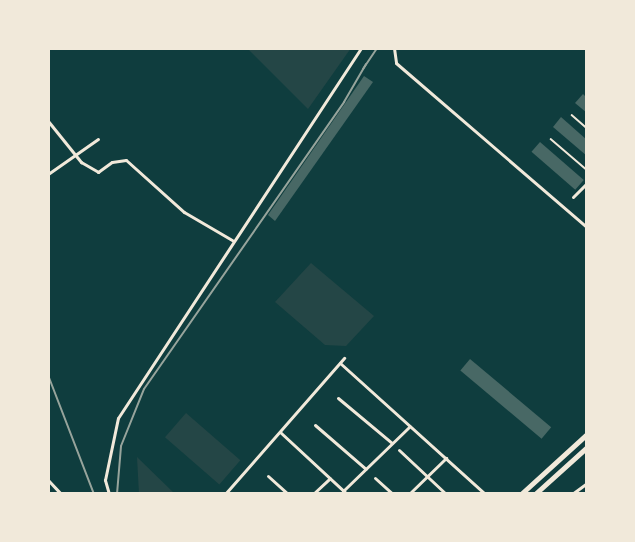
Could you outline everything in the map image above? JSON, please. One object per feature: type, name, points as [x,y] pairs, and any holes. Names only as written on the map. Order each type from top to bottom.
[{"type":"main road","points":[[521,494],[587,434]]},
{"type":"main road","points":[[535,494],[587,447]]},
{"type":"street","points":[[109,494],[105,480],[118,418],[232,240],[361,48]]},
{"type":"street","points":[[394,48],[396,63],[587,227]]},
{"type":"street","points":[[48,121],[76,157],[98,172],[112,162],[126,160],[184,212],[232,240]]},
{"type":"street","points":[[48,174],[76,157],[98,139]]},
{"type":"street","points":[[573,196],[587,183]]},
{"type":"street","points":[[225,494],[344,358]]},
{"type":"street","points":[[340,363],[485,494]]},
{"type":"street","points":[[338,398],[392,443]]},
{"type":"street","points":[[315,425],[366,469]]},
{"type":"street","points":[[280,432],[345,492],[410,426]]},
{"type":"street","points":[[399,450],[446,494]]},
{"type":"street","points":[[409,494],[446,458]]},
{"type":"street","points":[[268,476],[288,494]]},
{"type":"street","points":[[313,494],[330,478]]},
{"type":"street","points":[[375,478],[393,494]]},
{"type":"street","points":[[48,480],[61,494]]},
{"type":"street","points":[[572,494],[587,483]]},
{"type":"lane","points":[[572,115],[587,128]]},
{"type":"lane","points":[[551,139],[587,170]]},
{"type":"shaded area","points":[[247,48],[351,48],[308,109]]},
{"type":"shaded area","points":[[311,263],[374,316],[346,346],[325,345],[275,302]]},
{"type":"shaded area","points":[[186,413],[240,460],[219,484],[165,437]]},
{"type":"shaded area","points":[[137,457],[175,494],[139,494]]},
{"type":"building","points":[[364,76],[373,82],[275,221],[268,215]]},
{"type":"building","points":[[583,94],[587,98],[587,113],[575,103]]},
{"type":"building","points":[[561,117],[587,140],[587,156],[553,127]]},
{"type":"building","points":[[540,142],[584,180],[575,190],[531,152]]},
{"type":"building","points":[[470,359],[551,427],[542,439],[460,370]]},
{"type":"railway","points":[[363,69],[377,48]]},
{"type":"railway","points":[[117,494],[121,446],[144,389],[344,102],[366,64]]},
{"type":"railway","points":[[48,375],[94,494]]}]
